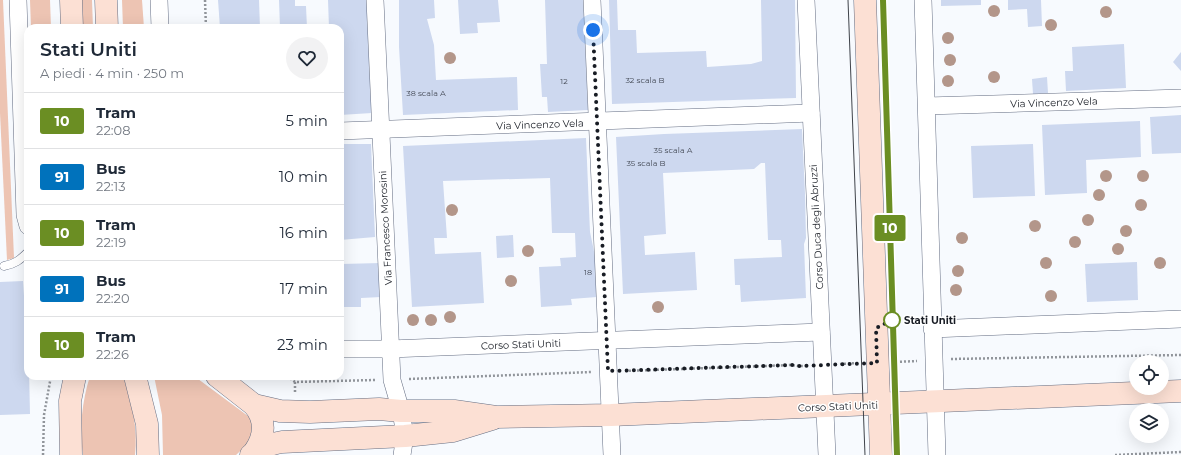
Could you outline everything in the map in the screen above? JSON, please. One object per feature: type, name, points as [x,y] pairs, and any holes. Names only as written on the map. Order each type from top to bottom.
[{"type":"main road","points":[[71,0],[72,24]]},
{"type":"main road","points":[[106,0],[107,24]]},
{"type":"main road","points":[[865,0],[881,455]]},
{"type":"main road","points":[[71,455],[70,401],[74,380]]},
{"type":"main road","points":[[136,380],[147,424],[148,455]]},
{"type":"main road","name":"Corso Stati Uniti","points":[[222,380],[254,404],[280,411],[310,412],[379,409],[401,411],[454,411],[496,418],[611,415],[1181,391]]},
{"type":"main road","points":[[253,453],[262,439],[263,429],[260,415],[254,404]]},
{"type":"main road","name":"Corso Stati Uniti","points":[[253,453],[272,444],[282,442],[403,445],[496,418]]},
{"type":"street","points":[[18,0],[24,184]]},
{"type":"street","points":[[159,0],[160,24]]},
{"type":"street","name":"Via Francesco Morosini","points":[[375,0],[390,349],[392,380],[401,411],[403,445]]},
{"type":"street","points":[[592,0],[612,455]]},
{"type":"street","name":"Corso Duca degli Abruzzi","points":[[806,0],[827,455]]},
{"type":"street","points":[[923,0],[937,455]]},
{"type":"street","name":"Via Vincenzo Vela","points":[[927,106],[1181,98]]},
{"type":"street","name":"Via Vincenzo Vela","points":[[344,131],[811,113]]},
{"type":"street","points":[[932,329],[1181,319]]},
{"type":"street","name":"Corso Stati Uniti","points":[[344,349],[390,349],[821,332]]},
{"type":"lane","points":[[4,266],[14,264],[24,256]]},
{"type":"path","points":[[204,0],[206,24]]},
{"type":"path","points":[[292,380],[295,382],[392,380],[934,360],[1181,355]]},
{"type":"path","points":[[43,455],[42,442],[44,415],[50,380]]},
{"type":"path","points":[[1115,455],[1181,452]]},
{"type":"shaded area","points":[[0,0],[3,0],[14,258],[7,260],[0,113]]},
{"type":"shaded area","points":[[30,0],[50,0],[51,24],[31,24]]},
{"type":"shaded area","points":[[79,0],[92,0],[93,24],[80,24]]},
{"type":"shaded area","points":[[122,0],[142,0],[144,24],[123,24]]},
{"type":"shaded area","points":[[89,380],[124,380],[134,415],[136,435],[135,455],[83,455],[81,435],[85,395]]},
{"type":"shaded area","points":[[155,380],[199,380],[248,416],[253,422],[250,442],[236,455],[163,455],[162,415]]},
{"type":"building","points":[[218,0],[259,0],[260,24],[220,24]]},
{"type":"building","points":[[279,0],[295,0],[295,6],[306,6],[307,24],[280,24]]},
{"type":"building","points":[[328,0],[367,0],[372,113],[344,115],[344,24],[329,24]]},
{"type":"building","points":[[399,0],[434,0],[435,18],[427,19],[434,45],[436,80],[517,77],[518,110],[403,115],[399,47]]},
{"type":"building","points":[[458,0],[498,0],[500,22],[477,23],[478,33],[460,34]]},
{"type":"building","points":[[545,0],[583,0],[588,110],[548,112],[547,97],[542,97],[540,64],[547,64]]},
{"type":"building","points":[[609,0],[617,0],[618,30],[636,30],[637,53],[706,51],[707,67],[751,64],[762,61],[761,0],[795,0],[796,98],[612,104]]},
{"type":"building","points":[[941,0],[981,0],[981,5],[941,6]]},
{"type":"building","points":[[1008,0],[1041,0],[1042,26],[1028,27],[1027,9],[1008,10]]},
{"type":"building","points":[[1124,44],[1126,88],[1066,91],[1065,71],[1073,71],[1072,47]]},
{"type":"building","points":[[1181,52],[1181,71],[1173,62]]},
{"type":"building","points":[[1047,77],[1048,93],[1033,94],[1032,79]]},
{"type":"building","points":[[1181,115],[1181,153],[1152,154],[1150,117]]},
{"type":"building","points":[[1140,121],[1141,157],[1086,160],[1087,193],[1045,195],[1042,125]]},
{"type":"building","points":[[802,129],[805,194],[806,238],[804,244],[806,298],[741,302],[740,285],[735,285],[734,259],[782,257],[781,240],[768,240],[765,163],[761,163],[754,169],[663,173],[666,234],[644,236],[645,255],[695,252],[697,290],[623,294],[616,137]]},
{"type":"building","points":[[586,138],[590,232],[595,256],[597,297],[571,299],[572,305],[541,307],[539,267],[561,266],[560,258],[576,257],[575,233],[552,233],[550,178],[443,181],[447,238],[434,238],[435,254],[481,252],[484,303],[412,307],[403,146]]},
{"type":"building","points":[[344,144],[371,144],[375,237],[344,240]]},
{"type":"building","points":[[1033,144],[1035,196],[973,198],[971,146]]},
{"type":"building","points":[[513,235],[514,257],[497,258],[496,236]]},
{"type":"building","points":[[1137,262],[1138,300],[1087,302],[1085,264]]},
{"type":"building","points":[[381,263],[381,297],[361,298],[361,307],[344,307],[344,264]]},
{"type":"building","points":[[23,281],[24,380],[29,380],[30,414],[0,415],[0,282]]},
{"type":"tram line","points":[[848,0],[865,455]]},
{"type":"tram line","points":[[883,0],[897,455]]},
{"type":"tram line","name":"10","points":[[883,0],[897,455]]},
{"type":"place","name":"Stati Uniti","points":[[892,320]]},
{"type":"route","points":[[593,30],[608,371],[877,363],[876,328],[892,320]]}]
